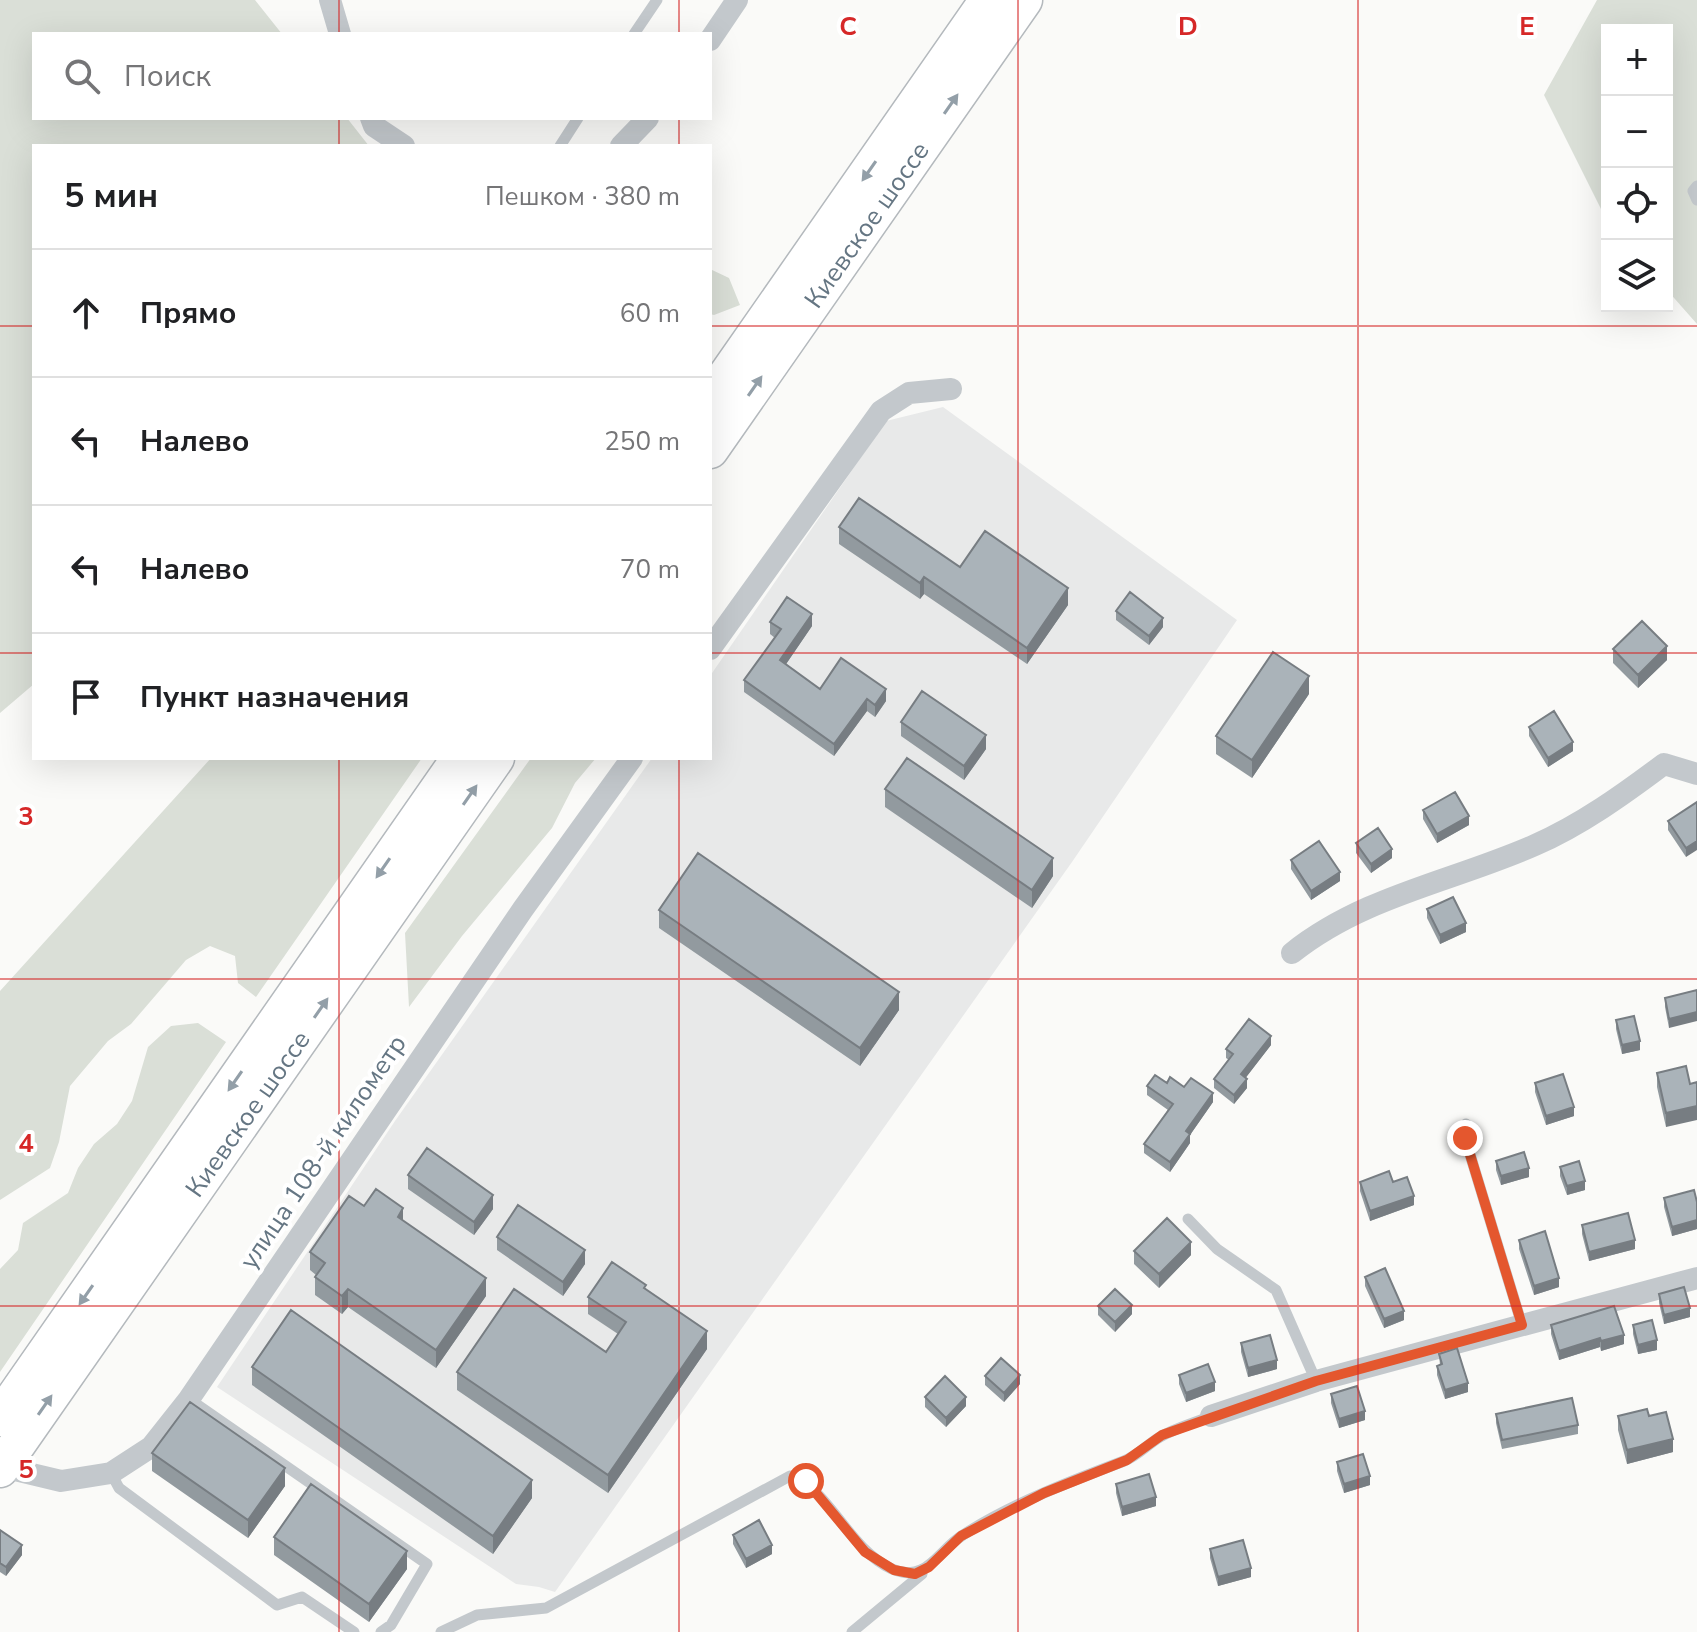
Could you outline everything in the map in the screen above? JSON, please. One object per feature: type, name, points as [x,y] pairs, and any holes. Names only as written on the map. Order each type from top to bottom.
[{"type":"highway","name":"Киевское шоссе","points":[[712,396],[999,9]]},
{"type":"highway","name":"Киевское шоссе","points":[[712,447],[999,9]]},
{"type":"highway","name":"Киевское шоссе","points":[[1,1416],[459,760]]},
{"type":"highway","name":"Киевское шоссе","points":[[1,1468],[495,760]]},
{"type":"street","points":[[330,0],[339,32]]},
{"type":"street","points":[[712,37],[737,0]]},
{"type":"street","points":[[372,120],[374,126],[401,144]]},
{"type":"street","points":[[623,144],[646,120]]},
{"type":"street","points":[[712,646],[881,411],[909,393],[951,389]]},
{"type":"street","name":"улица 108-й километр","points":[[1,1468],[61,1481],[111,1473],[151,1447],[189,1399],[523,909],[631,760]]},
{"type":"street","points":[[1292,953],[1315,934],[1384,900],[1536,845],[1618,798],[1664,764],[1697,774]]},
{"type":"street","points":[[1211,1416],[1316,1381],[1697,1278]]},
{"type":"lane","points":[[635,32],[657,0]]},
{"type":"lane","points":[[561,144],[577,120]]},
{"type":"lane","points":[[1697,186],[1693,191],[1697,200]]},
{"type":"lane","points":[[1466,1124],[1465,1138],[1522,1325]]},
{"type":"lane","points":[[1188,1219],[1217,1249],[1276,1290],[1316,1381]]},
{"type":"lane","points":[[189,1399],[427,1564],[391,1625],[381,1632]]},
{"type":"lane","points":[[852,1632],[961,1536],[1044,1493],[1127,1460],[1162,1435],[1211,1416]]},
{"type":"lane","points":[[111,1473],[119,1488],[277,1605],[302,1597],[354,1632]]},
{"type":"lane","points":[[441,1632],[477,1615],[546,1608],[790,1476],[806,1481],[865,1552],[894,1570],[915,1574],[929,1567]]},
{"type":"shaded area","points":[[0,0],[255,0],[280,32],[32,32],[32,120],[349,120],[367,144],[32,144],[32,686],[0,713]]},
{"type":"shaded area","points":[[1597,0],[1697,0],[1697,324],[1673,297],[1673,24],[1601,24],[1601,209],[1544,95]]},
{"type":"shaded area","points":[[712,270],[729,278],[740,305],[714,315]]},
{"type":"shaded area","points":[[943,407],[1237,620],[1072,862],[555,1592],[516,1584],[217,1387],[395,1121],[651,760],[712,760],[712,673],[886,421]]},
{"type":"shaded area","points":[[209,760],[421,760],[256,997],[238,983],[235,956],[210,946],[186,960],[131,1024],[108,1041],[70,1086],[59,1142],[50,1168],[0,1200],[0,991]]},
{"type":"shaded area","points":[[530,760],[594,760],[575,783],[552,828],[462,936],[409,1007],[405,933]]},
{"type":"shaded area","points":[[198,1023],[226,1042],[0,1372],[0,1269],[18,1250],[23,1223],[68,1193],[78,1168],[94,1144],[117,1124],[132,1101],[148,1047],[171,1026]]},
{"type":"building","points":[[859,498],[960,567],[985,531],[1068,588],[1027,648],[924,577],[920,583],[839,527]]},
{"type":"building","points":[[1130,592],[1163,618],[1149,636],[1116,611]]},
{"type":"building","points":[[787,597],[812,614],[780,660],[820,689],[841,658],[886,689],[875,705],[867,699],[834,744],[744,680],[781,629],[770,622]]},
{"type":"building","points":[[1642,621],[1667,646],[1638,675],[1613,649]]},
{"type":"building","points":[[1273,652],[1309,676],[1252,760],[1216,736]]},
{"type":"building","points":[[922,691],[986,735],[964,766],[901,722]]},
{"type":"building","points":[[1554,711],[1573,742],[1548,758],[1529,727]]},
{"type":"building","points":[[907,758],[1053,858],[1032,890],[885,789]]},
{"type":"building","points":[[1455,792],[1469,816],[1437,834],[1423,810]]},
{"type":"building","points":[[1697,802],[1697,841],[1686,848],[1668,821]]},
{"type":"building","points":[[1378,828],[1392,849],[1371,864],[1356,843]]},
{"type":"building","points":[[1319,841],[1340,872],[1311,891],[1291,860]]},
{"type":"building","points":[[698,853],[899,992],[860,1048],[659,910]]},
{"type":"building","points":[[1453,897],[1466,923],[1440,935],[1427,909]]},
{"type":"building","points":[[1697,990],[1697,1012],[1669,1019],[1665,998]]},
{"type":"building","points":[[1634,1016],[1640,1041],[1622,1045],[1616,1020]]},
{"type":"building","points":[[1249,1019],[1271,1036],[1241,1074],[1247,1079],[1234,1095],[1214,1079],[1233,1054],[1226,1049]]},
{"type":"building","points":[[1686,1066],[1690,1084],[1697,1082],[1697,1106],[1666,1113],[1657,1073]]},
{"type":"building","points":[[1563,1074],[1574,1107],[1546,1116],[1535,1083]]},
{"type":"building","points":[[1155,1075],[1167,1083],[1170,1077],[1184,1087],[1191,1078],[1213,1093],[1186,1131],[1190,1134],[1170,1162],[1144,1144],[1173,1104],[1147,1086]]},
{"type":"building","points":[[427,1148],[493,1195],[474,1222],[408,1175]]},
{"type":"building","points":[[1524,1152],[1529,1168],[1501,1176],[1496,1161]]},
{"type":"building","points":[[1579,1161],[1585,1181],[1567,1186],[1560,1167]]},
{"type":"building","points":[[1389,1171],[1393,1182],[1407,1177],[1414,1196],[1370,1211],[1360,1182]]},
{"type":"building","points":[[376,1189],[403,1208],[398,1217],[486,1278],[436,1350],[348,1289],[342,1296],[315,1277],[325,1263],[310,1252],[349,1196],[364,1206]]},
{"type":"building","points":[[1694,1190],[1697,1220],[1672,1227],[1664,1198]]},
{"type":"building","points":[[518,1205],[585,1250],[563,1282],[497,1237]]},
{"type":"building","points":[[1628,1213],[1635,1240],[1589,1252],[1582,1225]]},
{"type":"building","points":[[1167,1218],[1191,1242],[1159,1274],[1134,1251]]},
{"type":"building","points":[[1545,1231],[1559,1278],[1534,1286],[1519,1240]]},
{"type":"building","points":[[612,1262],[707,1331],[608,1475],[457,1372],[514,1289],[606,1352],[626,1322],[588,1297]]},
{"type":"building","points":[[1385,1268],[1404,1311],[1384,1319],[1365,1277]]},
{"type":"building","points":[[1684,1287],[1690,1308],[1664,1315],[1659,1294]]},
{"type":"building","points":[[1115,1289],[1132,1305],[1115,1322],[1098,1306]]},
{"type":"building","points":[[1614,1306],[1624,1335],[1601,1341],[1600,1338],[1559,1351],[1551,1325]]},
{"type":"building","points":[[291,1310],[532,1480],[493,1536],[252,1367]]},
{"type":"building","points":[[1652,1320],[1657,1340],[1638,1345],[1633,1325]]},
{"type":"building","points":[[1270,1335],[1277,1360],[1248,1368],[1241,1343]]},
{"type":"building","points":[[1457,1348],[1468,1383],[1445,1390],[1437,1366],[1442,1364],[1439,1354]]},
{"type":"building","points":[[1001,1358],[1020,1375],[1004,1393],[985,1376]]},
{"type":"building","points":[[1208,1364],[1215,1382],[1186,1393],[1179,1375]]},
{"type":"building","points":[[945,1376],[966,1397],[946,1418],[925,1397]]},
{"type":"building","points":[[1357,1386],[1365,1411],[1339,1419],[1331,1394]]},
{"type":"building","points":[[1572,1398],[1578,1425],[1502,1440],[1496,1414]]},
{"type":"building","points":[[190,1402],[285,1468],[248,1520],[152,1453]]},
{"type":"building","points":[[1647,1409],[1649,1416],[1666,1412],[1673,1439],[1627,1450],[1618,1416]]},
{"type":"building","points":[[1363,1454],[1370,1476],[1344,1484],[1337,1462]]},
{"type":"building","points":[[1149,1474],[1156,1497],[1122,1507],[1116,1484]]},
{"type":"building","points":[[311,1484],[407,1551],[369,1604],[274,1537]]},
{"type":"building","points":[[759,1520],[772,1545],[746,1559],[733,1535]]},
{"type":"building","points":[[0,1530],[22,1545],[6,1567],[0,1563]]},
{"type":"building","points":[[1243,1540],[1251,1568],[1218,1577],[1210,1549]]},
{"type":"route","points":[[806,1481],[865,1552],[894,1570],[915,1574],[929,1567],[961,1536],[1044,1493],[1127,1460],[1162,1435],[1316,1381],[1522,1325],[1465,1138]]}]
